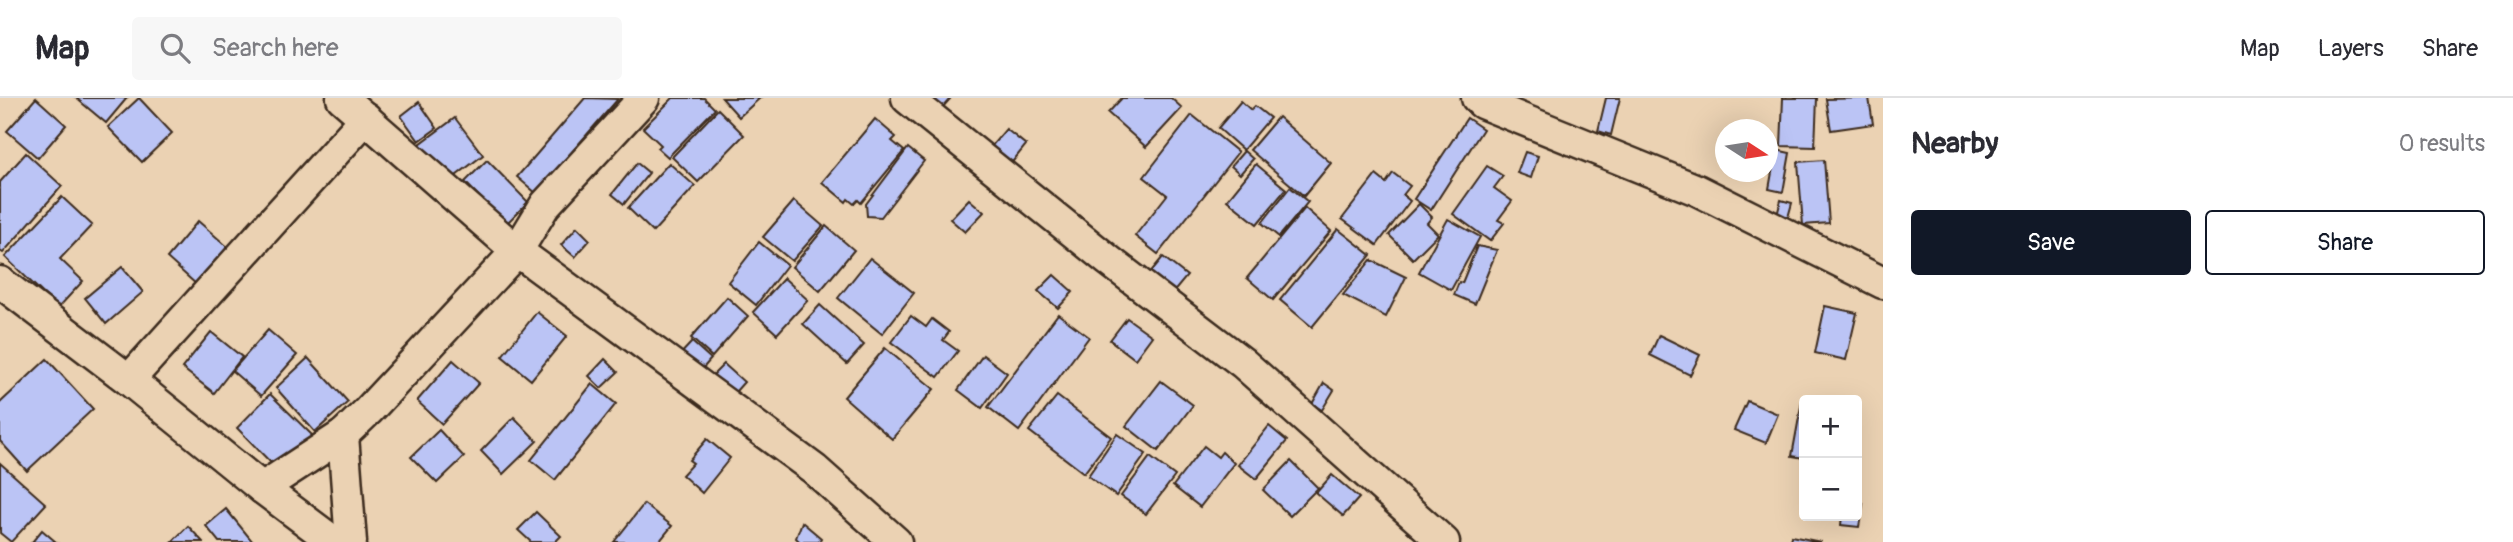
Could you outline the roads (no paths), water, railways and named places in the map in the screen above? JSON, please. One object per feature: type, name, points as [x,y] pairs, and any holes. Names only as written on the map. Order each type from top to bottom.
[{"type":"street","points":[[342,98],[517,251],[814,469],[896,542]]},
{"type":"street","points":[[262,488],[343,435],[517,251],[545,205],[644,98]]},
{"type":"street","points":[[907,98],[1108,260],[1243,363],[1444,542]]},
{"type":"street","points":[[1477,98],[1482,103],[1697,190],[1883,283]]},
{"type":"street","points":[[129,380],[366,118]]},
{"type":"street","points":[[0,282],[334,542]]},
{"type":"street","points":[[343,435],[351,542]]}]
